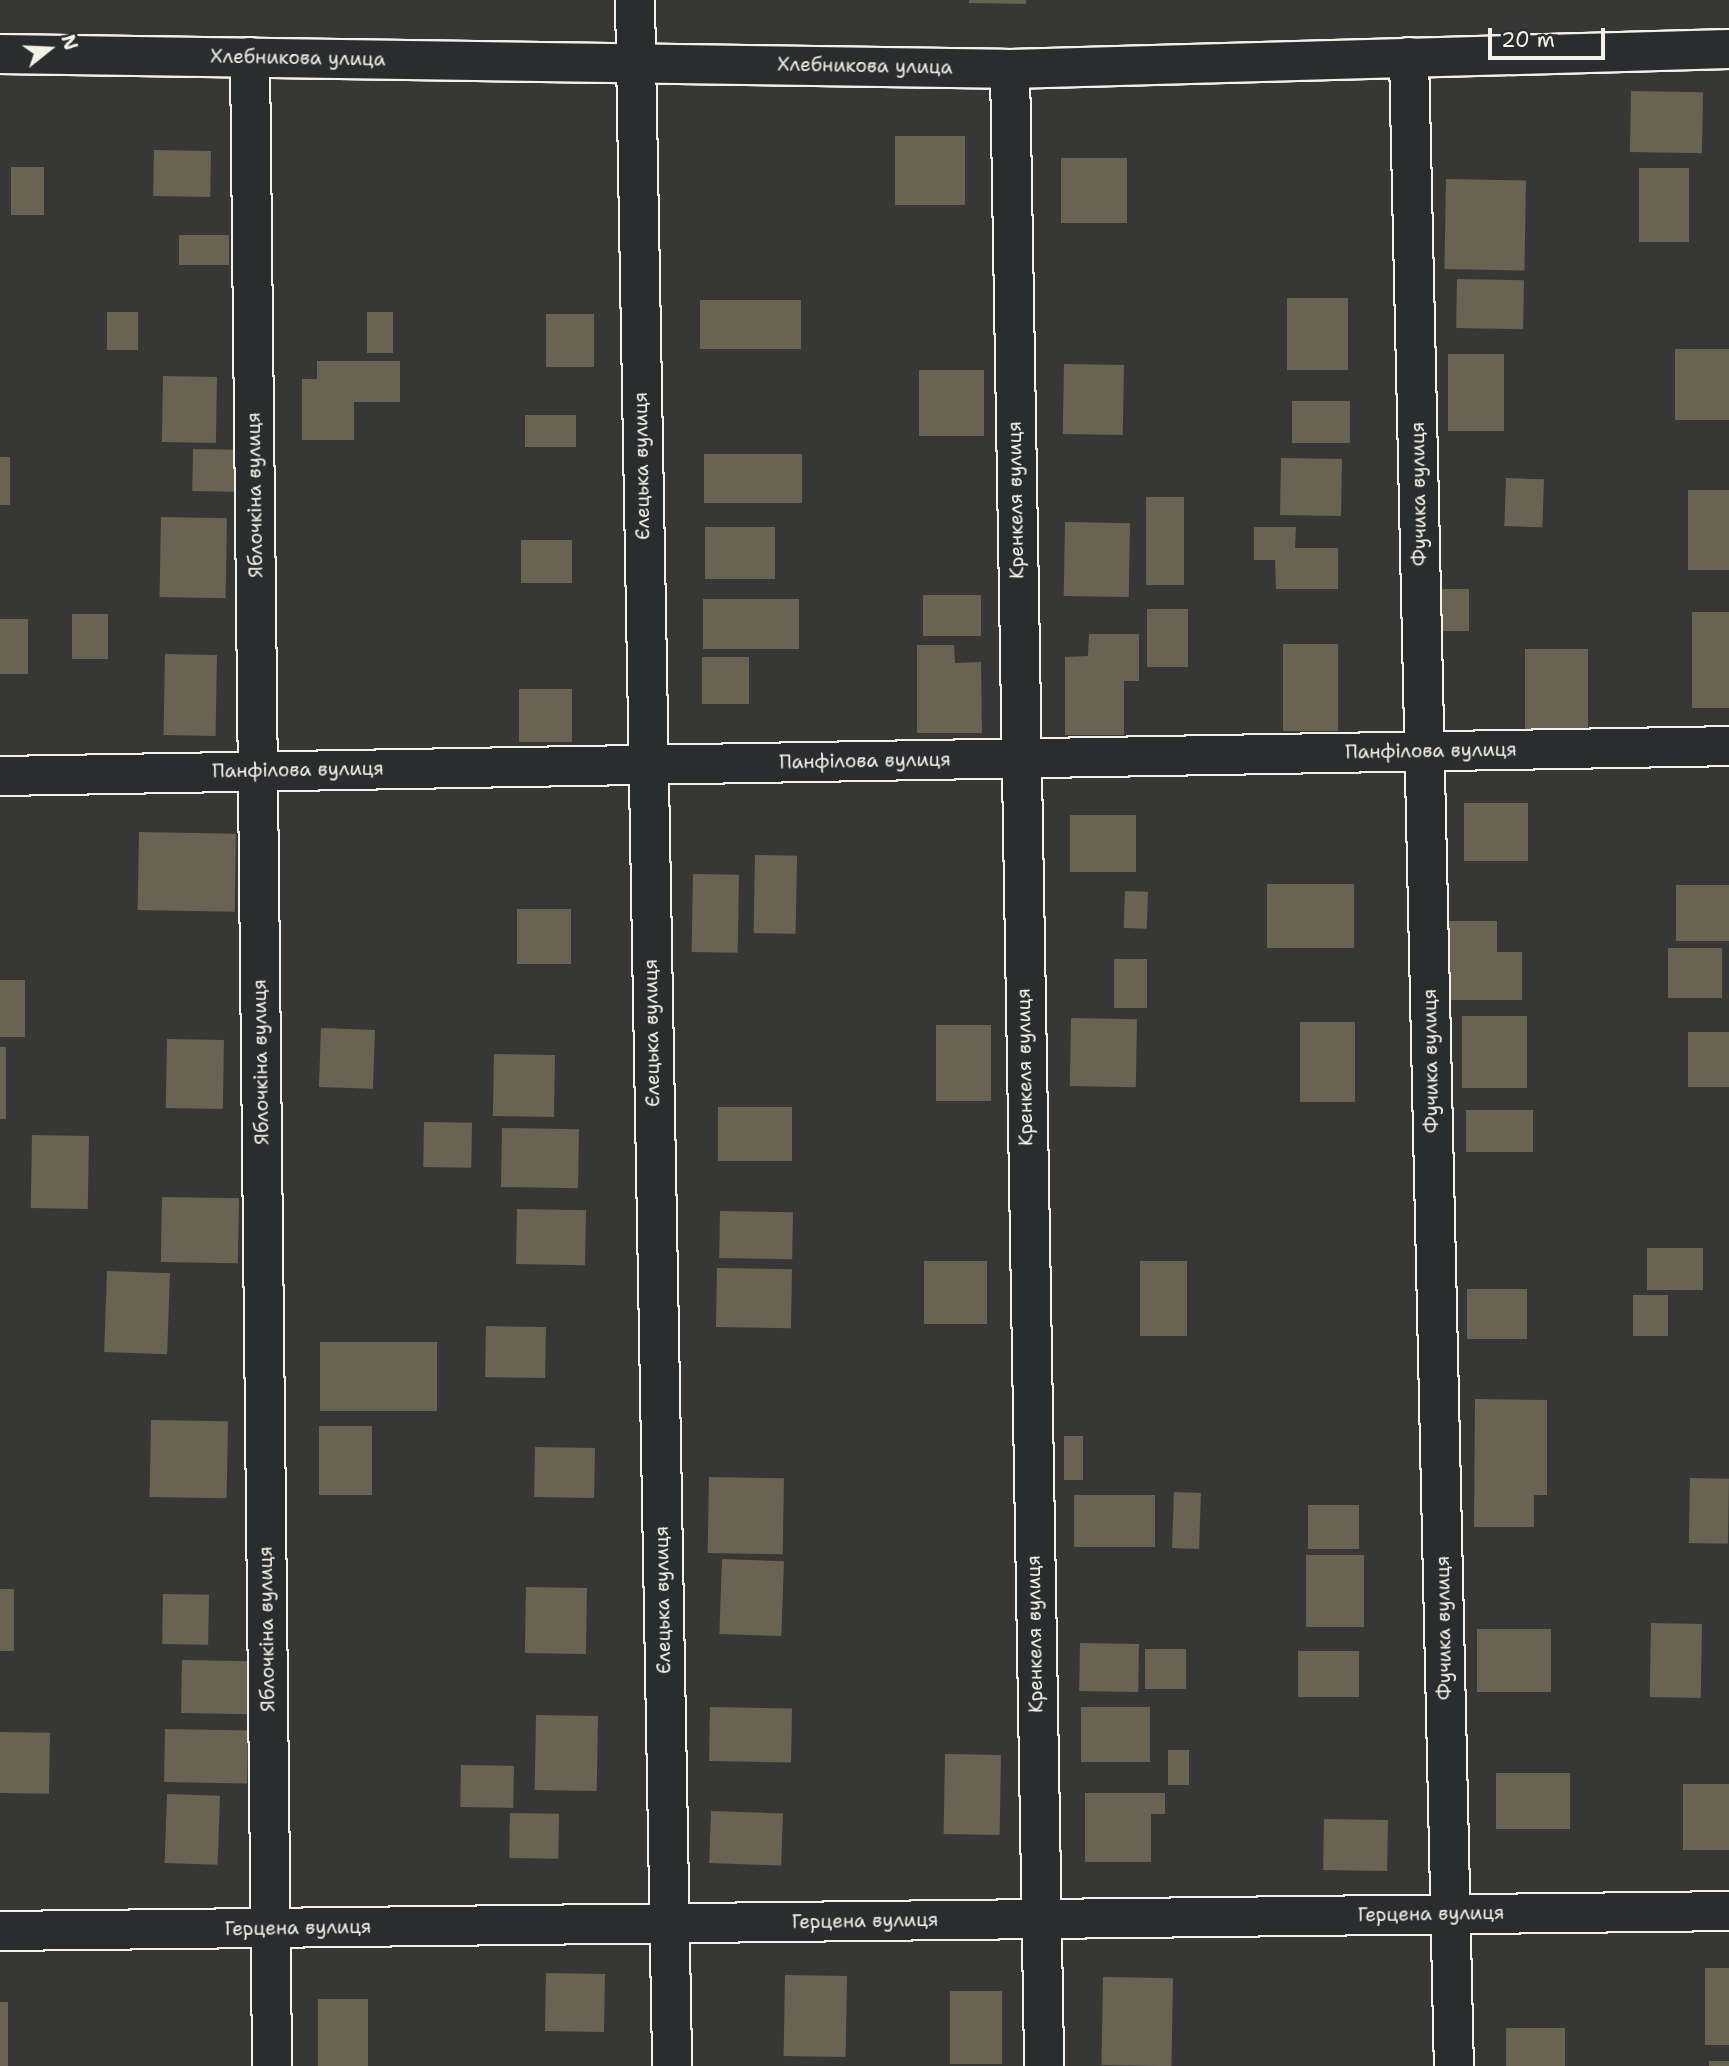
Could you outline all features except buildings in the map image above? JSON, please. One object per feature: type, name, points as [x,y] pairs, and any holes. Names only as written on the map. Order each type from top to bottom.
[{"type":"street","name":"Єлецька вулиця","points":[[635,0],[634,63],[672,2066]]},
{"type":"street","name":"Хлебникова улица","points":[[0,54],[1010,69],[1729,49]]},
{"type":"street","name":"Яблочкіна вулиця","points":[[250,57],[272,2066]]},
{"type":"street","name":"Фучика вулиця","points":[[1409,57],[1454,2066]]},
{"type":"street","name":"Кренкеля вулиця","points":[[1010,69],[1019,758],[1044,2066]]},
{"type":"street","name":"Панфілова вулиця","points":[[0,776],[1729,746]]},
{"type":"street","name":"Герцена вулиця","points":[[0,1931],[1729,1911]]}]
